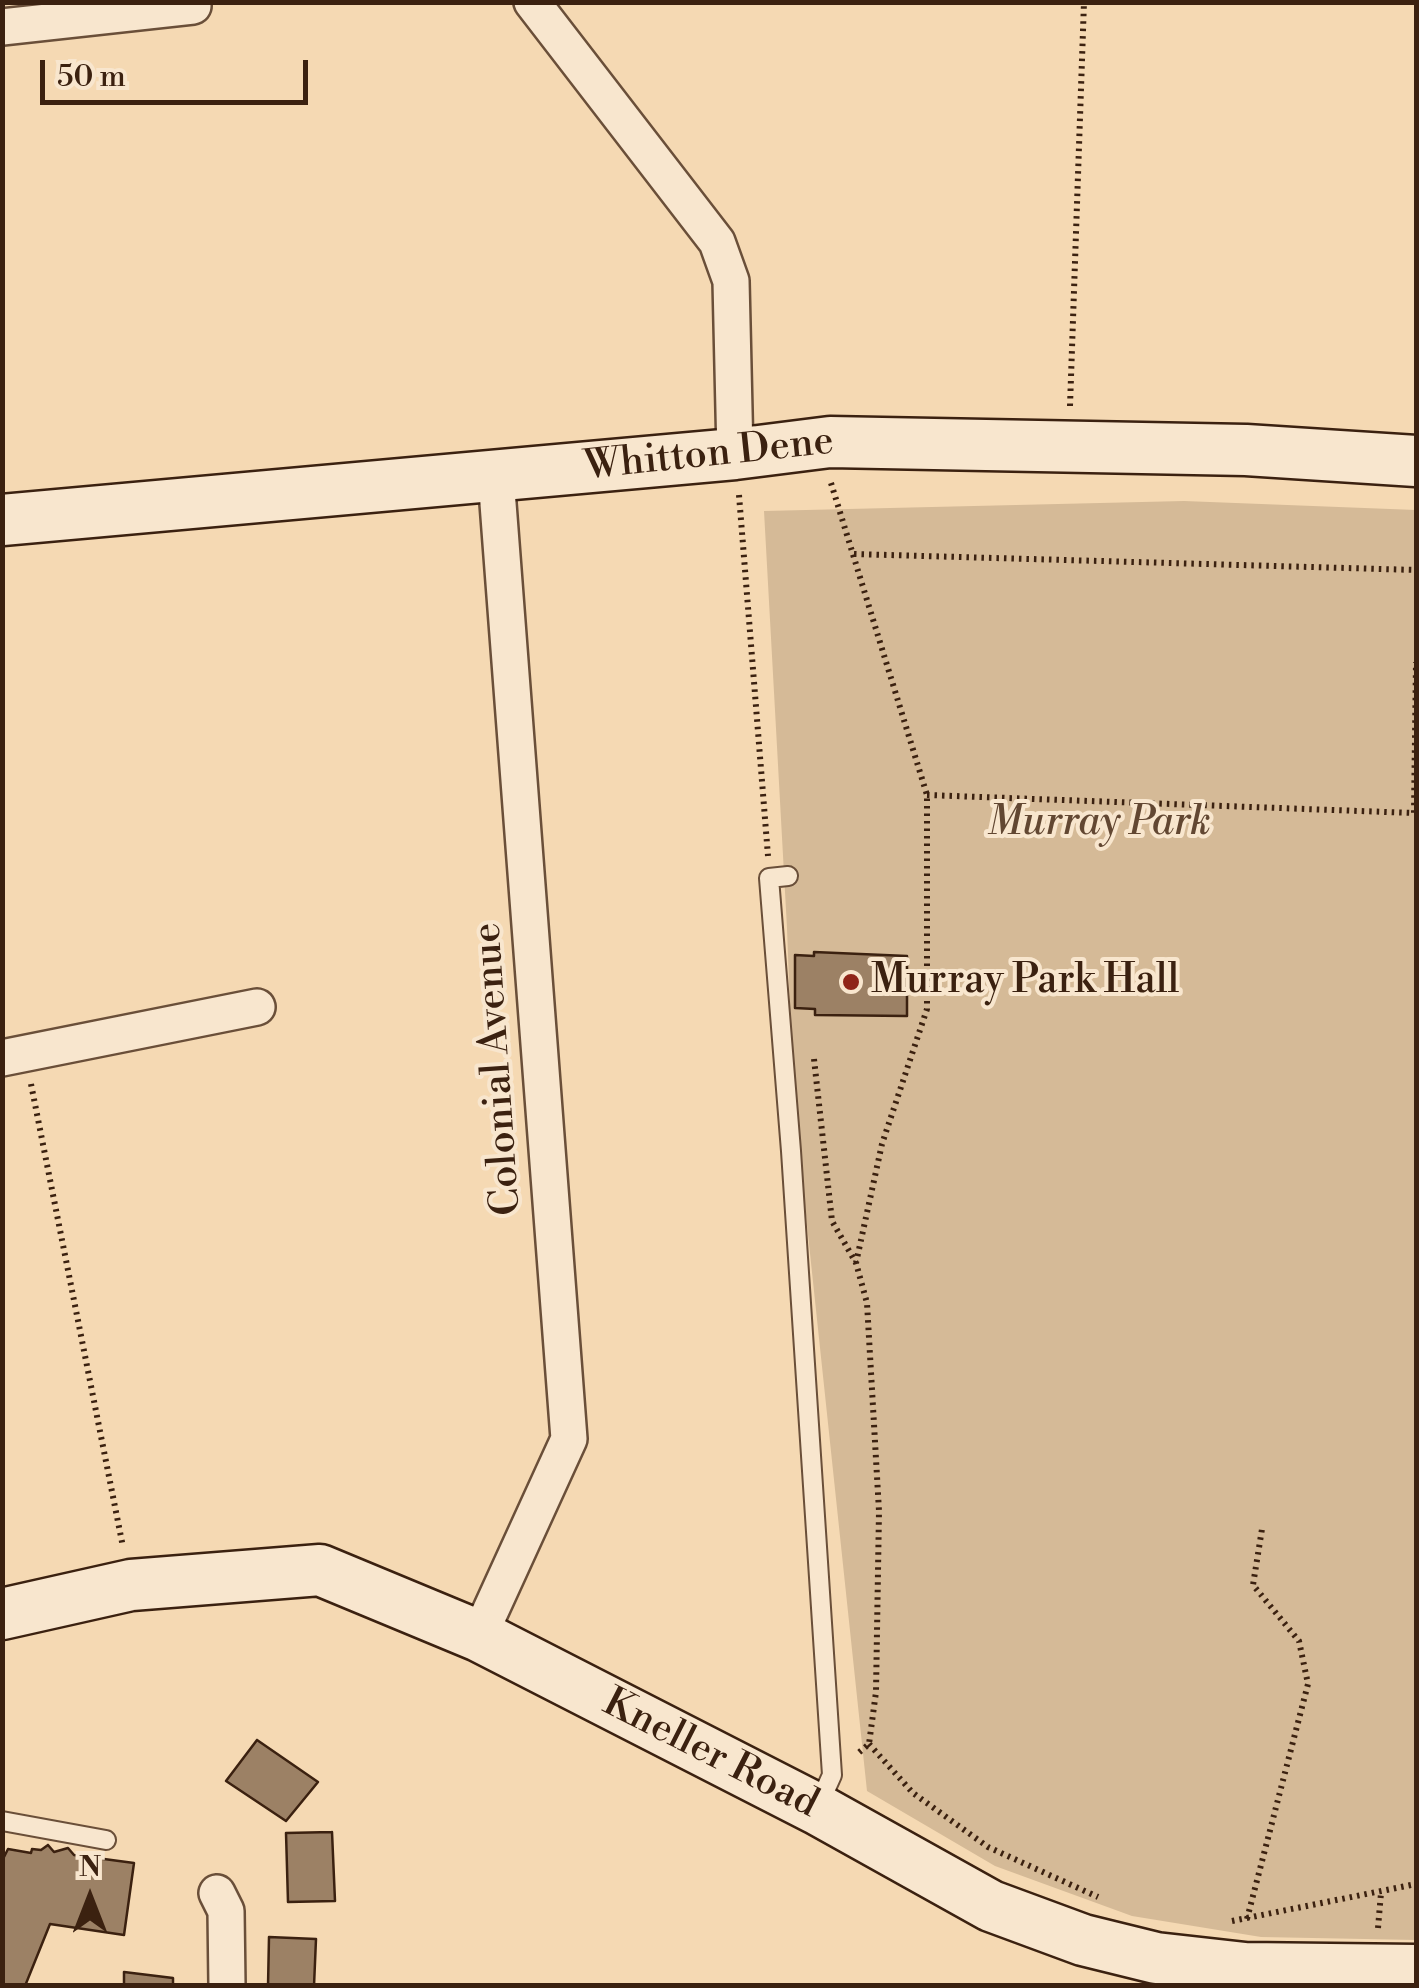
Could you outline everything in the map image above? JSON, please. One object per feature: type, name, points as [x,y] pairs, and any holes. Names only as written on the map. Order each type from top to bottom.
[{"type":"main road","name":"Whitton Dene","points":[[2,520],[496,477],[830,442],[1246,450],[1416,462]]},
{"type":"main road","name":"Kneller Road","points":[[2,1614],[131,1585],[320,1570],[479,1636],[824,1792],[991,1906],[1083,1940],[1156,1958],[1246,1944],[1416,1970]]},
{"type":"street","points":[[532,2],[717,242],[731,281],[736,454]]},
{"type":"street","points":[[2,27],[193,6]]},
{"type":"street","name":"Colonial Avenue","points":[[479,1636],[570,1439],[496,477]]},
{"type":"street","points":[[14,1056],[257,1007]]},
{"type":"street","points":[[217,1893],[226,1911],[227,1986]]},
{"type":"lane","points":[[778,877],[782,1036],[824,1792]]},
{"type":"lane","points":[[2,1821],[106,1840]]},
{"type":"path","points":[[1069,446],[1084,2]]},
{"type":"path","points":[[830,442],[832,484],[927,795],[927,1009],[882,1144],[856,1263]]},
{"type":"path","points":[[736,454],[778,877]]},
{"type":"path","points":[[854,554],[1416,570]]},
{"type":"path","points":[[927,795],[1414,813],[1416,662]]},
{"type":"path","points":[[782,1036],[810,1036],[832,1221],[856,1263],[867,1304],[879,1511],[876,1692],[869,1744],[824,1792]]},
{"type":"path","points":[[14,1056],[131,1585]]},
{"type":"path","points":[[1246,1944],[1308,1684],[1299,1641],[1253,1585],[1262,1529]]},
{"type":"path","points":[[869,1744],[913,1793],[988,1847],[1110,1902]]},
{"type":"path","points":[[1246,1944],[1416,1884]]},
{"type":"path","points":[[1222,1922],[1246,1944]]},
{"type":"green space","name":"Murray Park","points":[[1184,501],[1416,510],[1416,1940],[1261,1937],[1132,1916],[995,1866],[867,1791],[793,1093],[764,511]]},
{"type":"building","name":"Murray Park Hall","points":[[814,952],[907,956],[907,1016],[815,1015],[815,1009],[795,1008],[795,955],[814,956]]},
{"type":"building","points":[[257,1740],[318,1782],[286,1821],[226,1781]]},
{"type":"building","points":[[332,1832],[335,1901],[288,1902],[286,1833]]},
{"type":"building","points":[[48,1845],[54,1852],[68,1848],[74,1855],[134,1863],[124,1935],[50,1924],[25,1986],[2,1986],[2,1861],[8,1849],[31,1853],[32,1849],[41,1850]]},
{"type":"building","points":[[269,1937],[316,1939],[314,1986],[268,1986]]},
{"type":"building","points":[[124,1972],[173,1978],[173,1986],[124,1986]]},
{"type":"place","name":"Murray Park Hall","points":[[851,982]]}]
